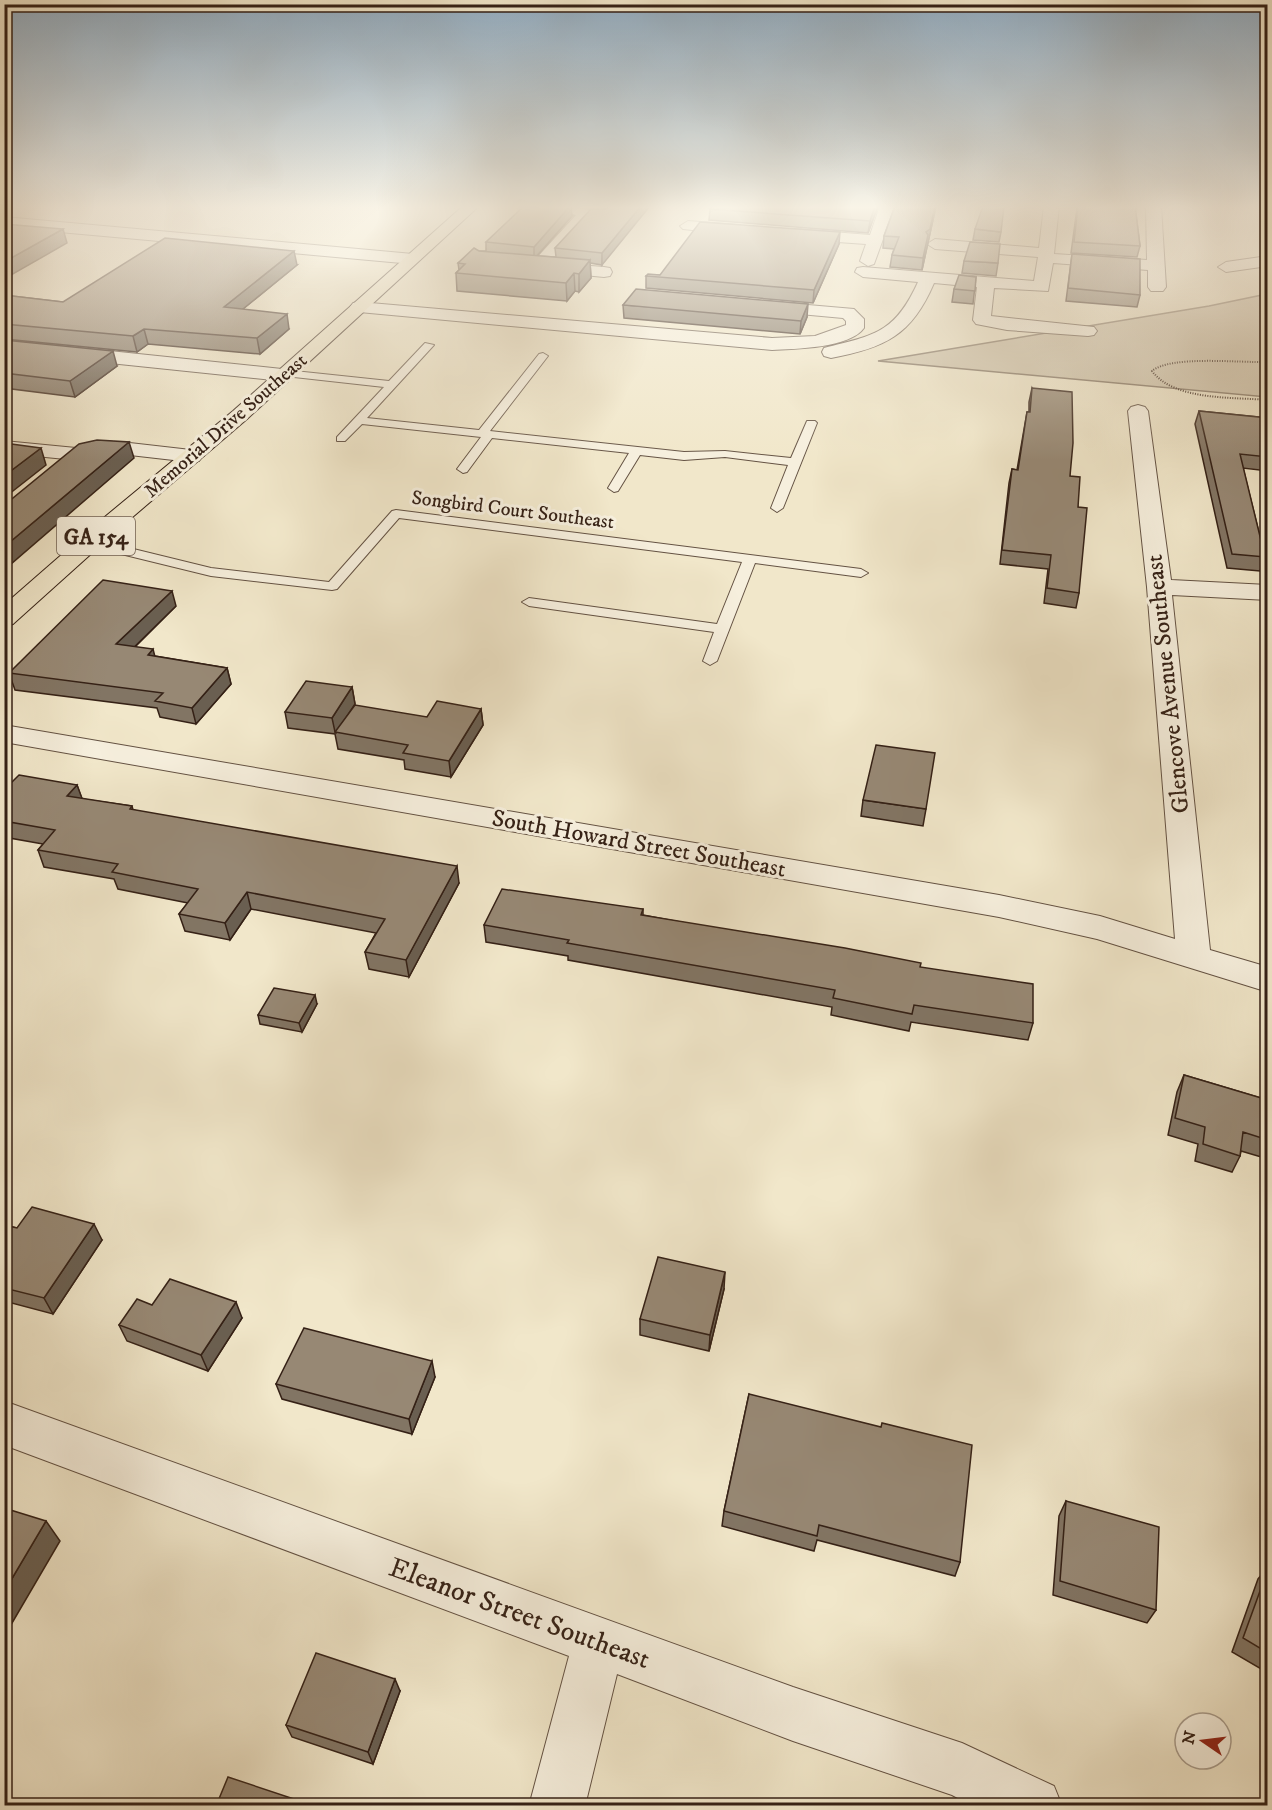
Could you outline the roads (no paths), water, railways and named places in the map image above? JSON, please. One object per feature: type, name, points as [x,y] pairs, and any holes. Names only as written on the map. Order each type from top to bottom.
[{"type":"main road","name":"Memorial Drive Southeast","points":[[4,619],[377,290]]},
{"type":"street","points":[[354,311],[772,344],[805,344],[825,341],[851,321],[858,290]]},
{"type":"street","points":[[354,311],[797,356],[864,346],[901,323],[911,312],[922,290]]},
{"type":"street","points":[[985,290],[982,320],[1007,325],[1088,331]]},
{"type":"street","points":[[744,304],[851,321],[886,334]]},
{"type":"street","points":[[4,346],[284,374]]},
{"type":"street","name":"Glencove Avenue Southeast","points":[[1138,411],[1159,587],[1194,956]]},
{"type":"street","points":[[4,447],[76,454],[101,448],[121,448],[191,456]]},
{"type":"street","points":[[49,476],[76,454]]},
{"type":"street","points":[[1159,587],[1268,593]]},
{"type":"street","name":"South Howard Street Southeast","points":[[4,733],[999,906],[1100,928],[1268,980]]},
{"type":"street","name":"Eleanor Street Southeast","points":[[4,1423],[793,1714],[962,1771],[1034,1806]]},
{"type":"street","points":[[557,1806],[599,1641]]},
{"type":"lane","points":[[340,439],[429,345]]},
{"type":"lane","points":[[463,469],[485,434],[543,356]]},
{"type":"lane","points":[[284,374],[392,385]]},
{"type":"lane","points":[[358,420],[684,456],[725,454],[795,462]]},
{"type":"lane","points":[[777,508],[811,423]]},
{"type":"lane","points":[[614,488],[636,451]]},
{"type":"lane","name":"Songbird Court Southeast","points":[[87,544],[113,548],[211,572],[332,586],[396,514],[861,573]]},
{"type":"lane","points":[[710,661],[750,559]]},
{"type":"lane","points":[[529,602],[723,629]]}]
